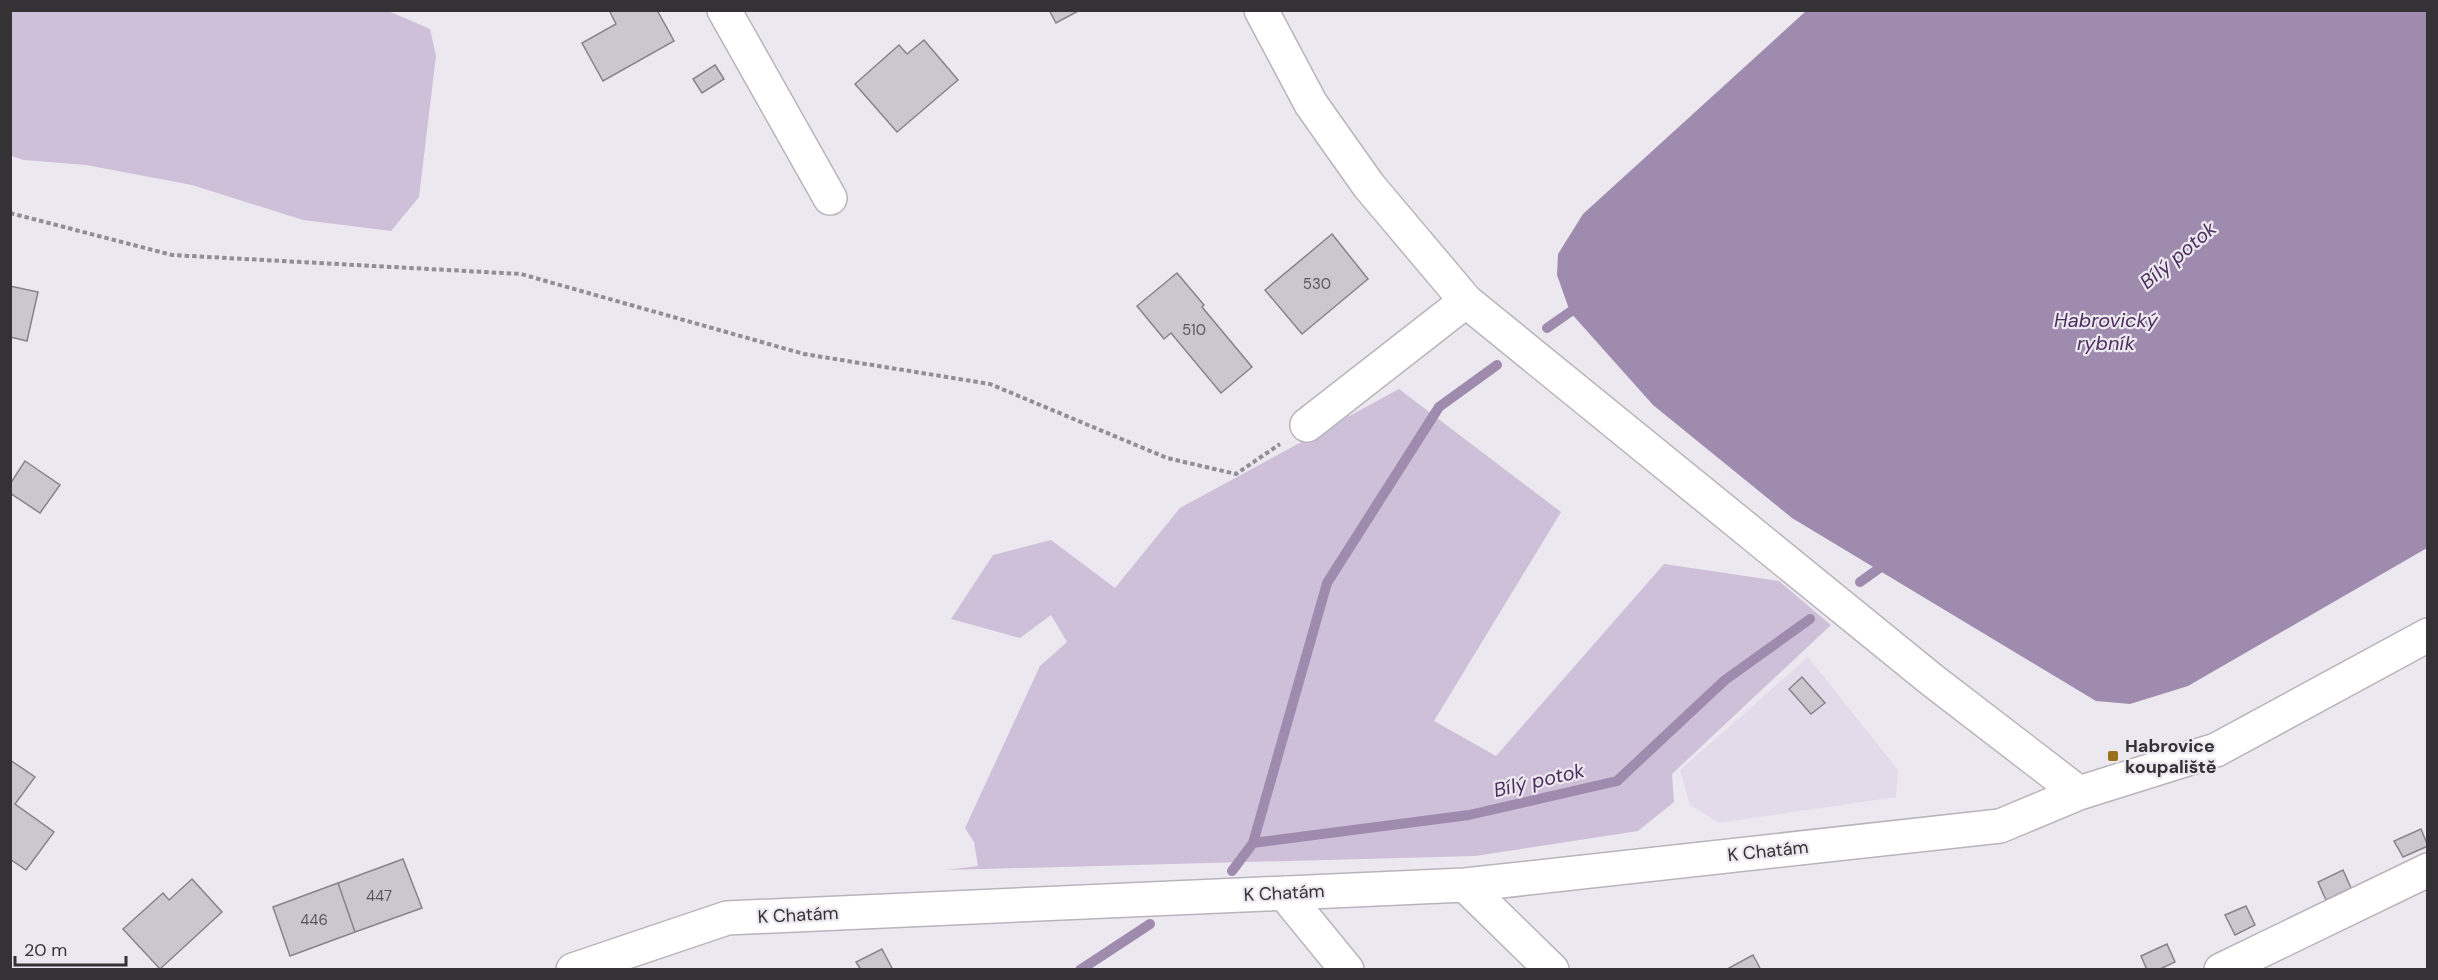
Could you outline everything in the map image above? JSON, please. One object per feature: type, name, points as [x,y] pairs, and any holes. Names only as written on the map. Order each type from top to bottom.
[{"type":"street","points":[[724,10],[830,198]]},
{"type":"street","points":[[1261,10],[1311,104],[1324,123],[1369,186],[1466,301],[1923,672],[2079,793]]},
{"type":"street","points":[[1307,425],[1466,301]]},
{"type":"street","name":"K Chatám","points":[[573,969],[727,918],[1465,885],[2000,826],[2079,793],[2216,750],[2427,635]]},
{"type":"street","points":[[2221,969],[2427,870]]},
{"type":"street","points":[[1465,885],[1552,969]]},
{"type":"street","points":[[1284,893],[1344,968]]},
{"type":"path","points":[[10,213],[172,255],[521,274],[804,354],[990,384],[1167,458],[1236,474],[1307,425]]},
{"type":"shaded area","points":[[386,10],[430,29],[436,56],[419,197],[391,231],[303,220],[192,185],[86,165],[24,160],[11,156],[11,11]]},
{"type":"shaded area","points":[[1399,389],[1561,512],[1434,721],[1496,756],[1664,564],[1779,581],[1831,625],[1672,774],[1674,802],[1638,831],[1475,856],[946,870],[978,866],[974,842],[965,828],[1040,666],[1067,642],[1051,615],[1020,638],[951,619],[993,555],[1051,540],[1115,588],[1180,508]]},
{"type":"shaded area","points":[[1808,657],[1898,770],[1896,797],[1719,823],[1690,805],[1680,770]]},
{"type":"water","name":"Habrovický rybník","points":[[1806,11],[2427,11],[2427,548],[2188,686],[2130,704],[2096,701],[1792,518],[1653,405],[1570,312],[1557,275],[1558,254],[1583,214]]},
{"type":"building","points":[[609,10],[657,10],[674,41],[603,81],[582,43],[616,24]]},
{"type":"building","points":[[1049,10],[1080,10],[1056,23]]},
{"type":"building","points":[[924,40],[958,80],[897,132],[855,84],[899,45],[907,54]]},
{"type":"building","points":[[715,65],[724,79],[702,93],[693,79]]},
{"type":"building","points":[[1332,234],[1368,279],[1302,334],[1265,290]]},
{"type":"building","points":[[1177,273],[1252,367],[1221,393],[1171,333],[1164,339],[1137,306]]},
{"type":"building","points":[[10,286],[38,292],[27,341],[10,337]]},
{"type":"building","points":[[25,461],[60,485],[40,513],[10,493],[10,484]]},
{"type":"building","points":[[1802,677],[1825,703],[1811,714],[1789,689]]},
{"type":"building","points":[[10,760],[35,777],[15,804],[54,832],[26,870],[10,859]]},
{"type":"building","points":[[2421,829],[2428,846],[2403,857],[2394,841]]},
{"type":"building","points":[[403,859],[422,908],[355,932],[338,883]]},
{"type":"building","points":[[2343,870],[2351,888],[2326,900],[2318,882]]},
{"type":"building","points":[[192,879],[222,912],[160,969],[123,929],[163,893],[169,900]]},
{"type":"building","points":[[338,883],[355,932],[290,956],[273,907]]},
{"type":"building","points":[[2246,906],[2255,925],[2235,935],[2225,915]]},
{"type":"building","points":[[2167,944],[2175,962],[2158,970],[2147,970],[2141,956]]},
{"type":"building","points":[[882,949],[893,970],[861,970],[856,962]]},
{"type":"building","points":[[1753,955],[1761,970],[1729,970],[1729,968]]},
{"type":"waterway","points":[[1547,328],[1570,312]]},
{"type":"waterway","points":[[1253,843],[1327,583],[1439,407],[1497,365]]},
{"type":"waterway","name":"Bílý potok","points":[[1860,582],[1888,562]]},
{"type":"waterway","name":"Bílý potok","points":[[1232,871],[1253,843],[1469,815],[1617,781],[1725,680],[1810,619]]},
{"type":"waterway","name":"Bílý potok","points":[[1080,970],[1150,924]]},
{"type":"place","name":"Habrovice koupaliště","points":[[2113,756]]}]
